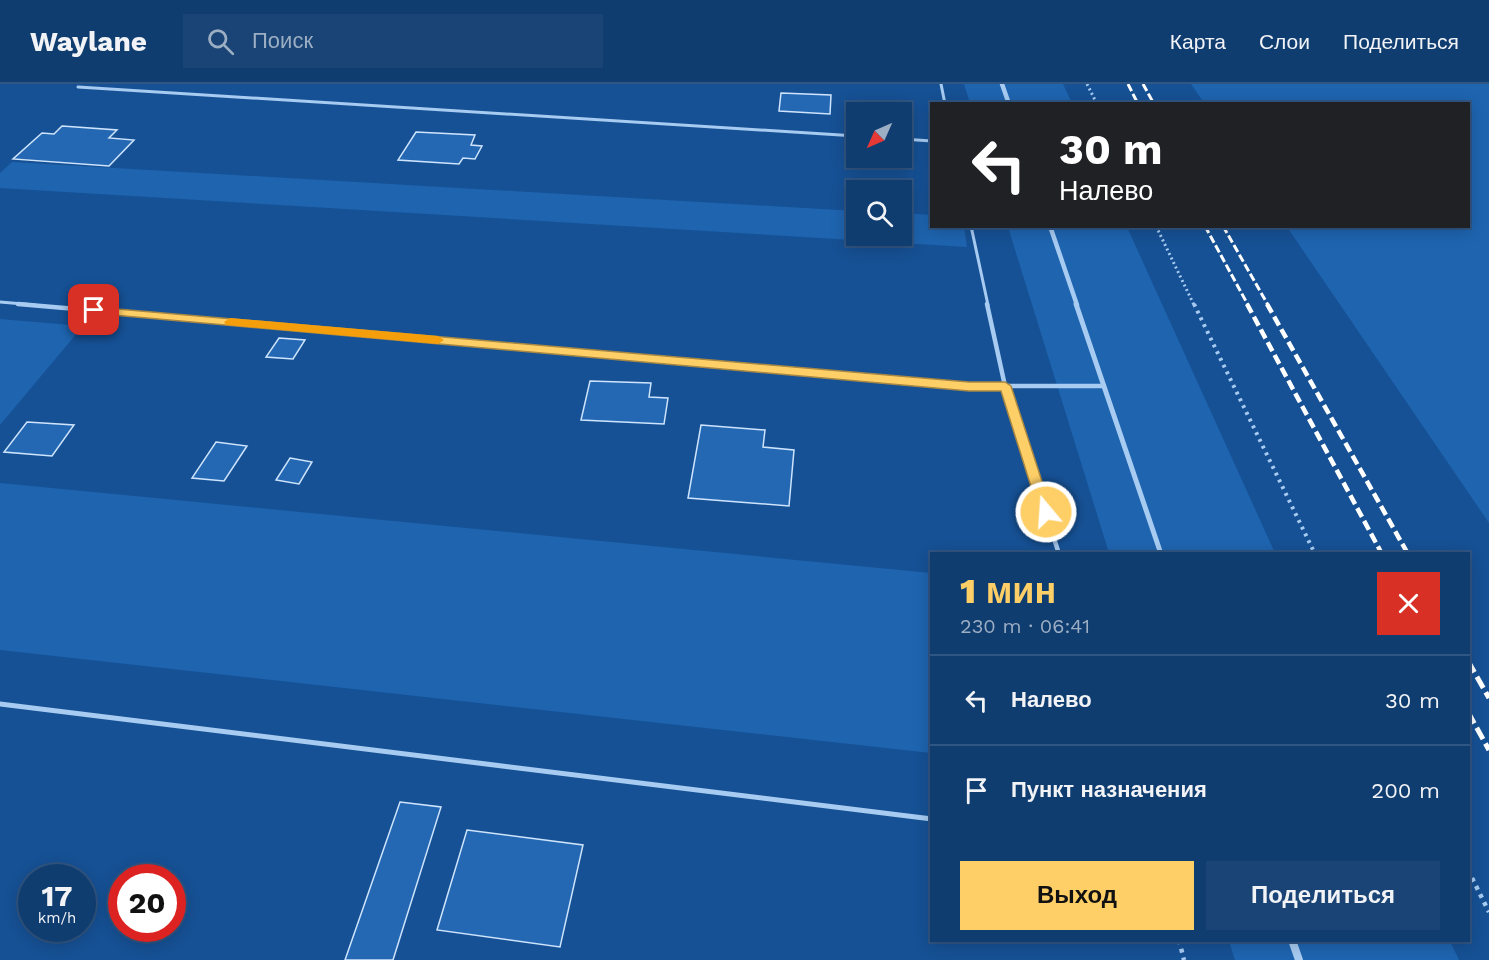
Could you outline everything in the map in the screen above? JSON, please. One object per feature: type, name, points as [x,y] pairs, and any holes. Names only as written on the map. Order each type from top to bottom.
[{"type":"street","points":[[1002,84],[1008,102]]},
{"type":"street","points":[[1051,228],[1160,552]]},
{"type":"street","points":[[1293,942],[1299,960]]},
{"type":"lane","points":[[941,84],[945,102]]},
{"type":"lane","points":[[78,87],[846,135]]},
{"type":"lane","points":[[912,140],[930,141]]},
{"type":"lane","points":[[971,228],[1005,386],[1058,552]]},
{"type":"lane","points":[[0,302],[969,386],[1104,386]]},
{"type":"lane","points":[[0,704],[930,819]]},
{"type":"path","points":[[1087,84],[1096,102]]},
{"type":"path","points":[[1157,228],[1314,552]]},
{"type":"path","points":[[1470,874],[1489,912]]},
{"type":"path","points":[[1180,942],[1184,960]]},
{"type":"shaded area","points":[[964,84],[1063,84],[1072,102],[970,102]]},
{"type":"shaded area","points":[[1191,84],[1489,84],[1489,523],[1288,228],[1470,228],[1470,102],[1203,102]]},
{"type":"shaded area","points":[[12,162],[846,210],[846,240],[0,188],[0,173]]},
{"type":"shaded area","points":[[912,214],[930,215],[930,228],[964,228],[967,247],[912,244]]},
{"type":"shaded area","points":[[1008,228],[1127,228],[1275,552],[1109,552]]},
{"type":"shaded area","points":[[0,319],[83,326],[0,425]]},
{"type":"shaded area","points":[[0,483],[930,573],[930,753],[0,650]]},
{"type":"shaded area","points":[[1229,942],[1450,942],[1459,960],[1235,960]]},
{"type":"building","points":[[781,93],[831,95],[830,114],[779,111]]},
{"type":"building","points":[[62,126],[117,130],[109,138],[134,140],[109,166],[13,159],[42,133],[54,134]]},
{"type":"building","points":[[416,132],[475,135],[471,145],[482,146],[475,159],[463,158],[459,164],[398,160]]},
{"type":"building","points":[[279,338],[305,340],[293,359],[266,357]]},
{"type":"building","points":[[590,381],[651,383],[649,397],[668,398],[664,424],[581,420]]},
{"type":"building","points":[[27,422],[74,425],[52,456],[4,452]]},
{"type":"building","points":[[701,425],[765,430],[763,447],[794,450],[789,506],[688,498]]},
{"type":"building","points":[[216,442],[247,446],[224,481],[192,478]]},
{"type":"building","points":[[290,458],[312,462],[299,484],[276,480]]},
{"type":"building","points":[[400,802],[441,807],[393,960],[345,960]]},
{"type":"building","points":[[467,830],[583,845],[560,947],[437,930]]},
{"type":"railway","points":[[1128,84],[1137,102]]},
{"type":"railway","points":[[1143,84],[1153,102]]},
{"type":"railway","points":[[1206,228],[1248,305]]},
{"type":"railway","points":[[1224,228],[1268,305]]},
{"type":"railway","points":[[1247,304],[1381,552]]},
{"type":"railway","points":[[1267,304],[1407,552]]},
{"type":"railway","points":[[1470,665],[1489,698]]},
{"type":"railway","points":[[1470,716],[1489,750]]},
{"type":"slow traffic","points":[[230,322],[438,340]]},
{"type":"route","points":[[94,310],[969,386],[1005,386],[1046,512]]}]
